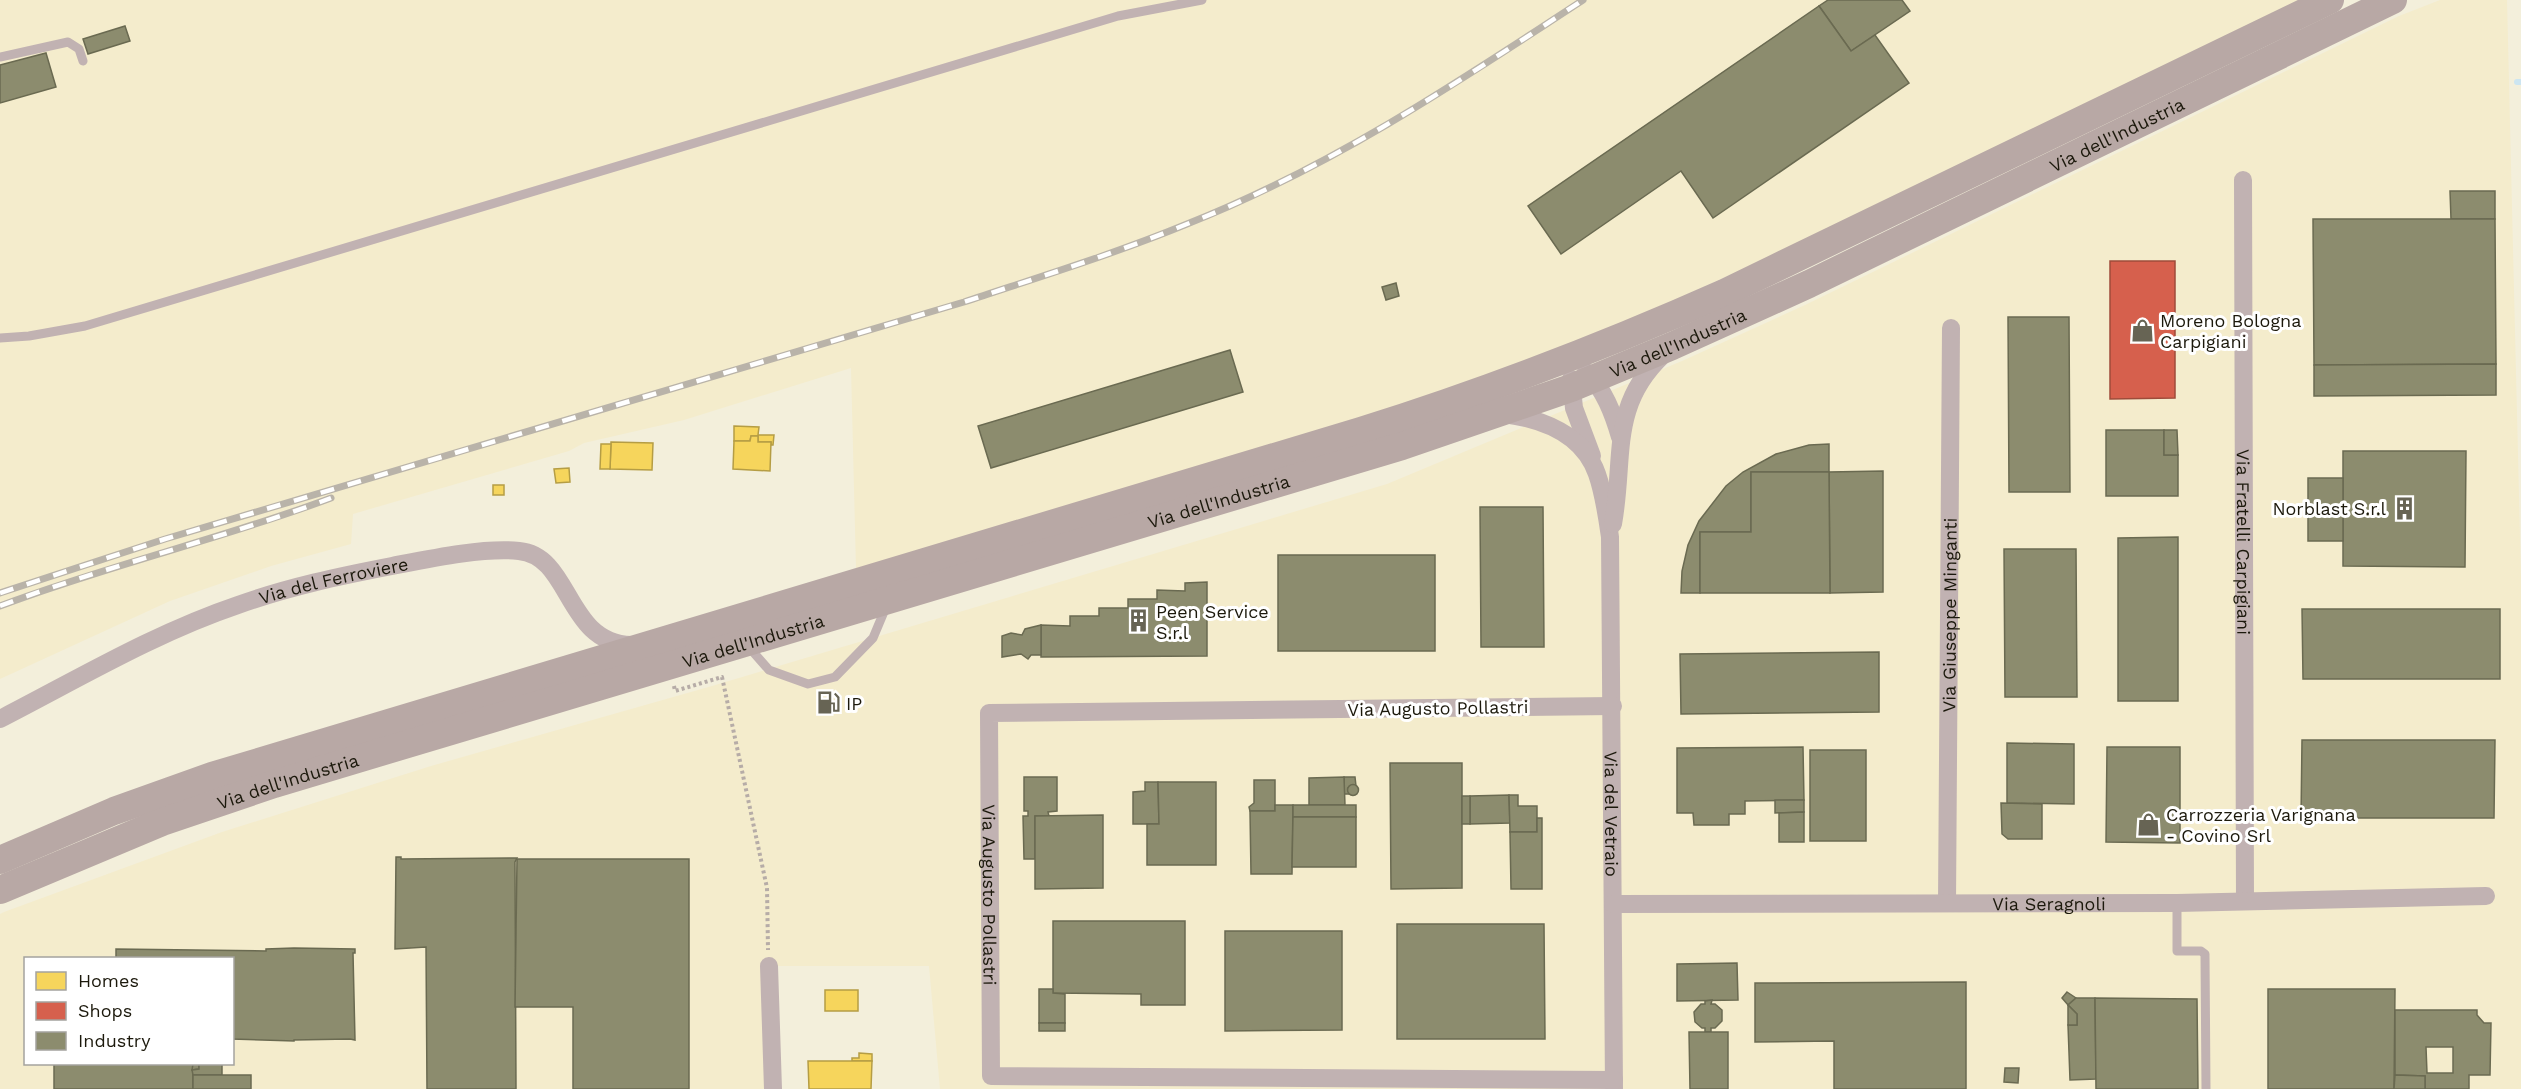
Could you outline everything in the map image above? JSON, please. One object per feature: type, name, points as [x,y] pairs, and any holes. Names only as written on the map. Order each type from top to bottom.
[{"type":"main road","name":"Via dell'Industria","points":[[0,860],[114,811],[212,776],[1361,432],[1502,385],[1630,335],[1734,289],[2330,0]]},
{"type":"main road","name":"Via dell'Industria","points":[[0,890],[105,844],[216,803],[1402,447],[1499,414],[1672,346],[1819,279],[2393,0]]},
{"type":"street","name":"Via Fratelli Carpigiani","points":[[2242,180],[2245,901]]},
{"type":"street","name":"Via Giuseppe Minganti","points":[[1947,903],[1951,328]]},
{"type":"street","name":"Via del Vetraio","points":[[1610,537],[1618,492],[1620,438],[1626,409],[1636,386],[1650,367],[1672,346]]},
{"type":"street","name":"Via del Vetraio","points":[[1571,358],[1582,383],[1611,409],[1620,438]]},
{"type":"street","name":"Via del Vetraio","points":[[1582,383],[1574,408],[1597,472],[1610,537],[1614,1085]]},
{"type":"street","name":"Via del Vetraio","points":[[1499,414],[1525,417],[1548,424],[1570,438],[1584,451],[1597,472]]},
{"type":"street","name":"Via del Ferroviere","points":[[0,719],[158,638],[237,605],[318,581],[429,558],[494,552],[520,551],[531,554],[547,565],[593,632],[610,642],[619,644],[651,644]]},
{"type":"street","name":"Via Augusto Pollastri","points":[[1613,706],[989,713],[991,1076],[1614,1085]]},
{"type":"street","name":"Via Seragnoli","points":[[1613,904],[2176,903],[2486,896]]},
{"type":"street","points":[[769,966],[773,1089]]},
{"type":"lane","points":[[0,338],[29,336],[86,326],[1107,20],[1202,0]]},
{"type":"lane","points":[[0,57],[68,42],[79,49],[83,62]]},
{"type":"lane","points":[[746,643],[769,670],[808,684],[835,677],[873,638],[888,601]]},
{"type":"lane","points":[[2176,903],[2177,951],[2201,951],[2205,954],[2206,1089]]},
{"type":"path","points":[[675,691],[722,677],[767,888],[769,966]]},
{"type":"shaded area","points":[[0,0],[2301,0],[1796,245],[1604,332],[1412,402],[856,569],[851,368],[684,420],[584,443],[569,451],[353,514],[351,544],[271,566],[170,601],[0,679]]},
{"type":"shaded area","points":[[2440,0],[2507,0],[2521,579],[2521,1089],[940,1089],[929,966],[769,966],[775,1089],[0,1089],[0,914],[4,912],[222,832],[431,766],[712,686],[1387,484],[1682,361],[1805,305],[2399,16]]},
{"type":"building: Homes","points":[[734,426],[759,427],[758,435],[774,435],[773,445],[771,442],[758,442],[758,436],[751,436],[750,441],[734,441]]},
{"type":"building: Homes","points":[[751,436],[758,436],[758,442],[771,442],[770,471],[733,469],[734,441],[750,441]]},
{"type":"building: Homes","points":[[611,442],[653,443],[652,470],[610,469]]},
{"type":"building: Homes","points":[[601,444],[611,444],[610,469],[600,469]]},
{"type":"building: Homes","points":[[569,468],[570,482],[556,483],[554,469]]},
{"type":"building: Homes","points":[[493,485],[504,485],[504,495],[493,495]]},
{"type":"building: Homes","points":[[825,990],[858,990],[858,1011],[825,1011]]},
{"type":"building: Homes","points":[[859,1053],[872,1054],[872,1061],[852,1061],[852,1058],[859,1058]]},
{"type":"building: Homes","points":[[808,1061],[872,1061],[871,1089],[809,1089]]},
{"type":"building: Shops","name":"Moreno Bologna Carpigiani","points":[[2110,261],[2175,261],[2175,398],[2110,399]]},
{"type":"building: Industry","points":[[1828,0],[1902,0],[1910,11],[1851,51],[1819,6]]},
{"type":"building: Industry","points":[[1819,6],[1851,51],[1875,35],[1909,83],[1713,218],[1681,171],[1561,254],[1528,206]]},
{"type":"building: Industry","points":[[125,26],[130,41],[88,54],[83,39]]},
{"type":"building: Industry","points":[[46,53],[56,87],[0,103],[0,65]]},
{"type":"building: Industry","points":[[2450,191],[2495,191],[2495,219],[2451,219]]},
{"type":"building: Industry","points":[[2313,219],[2495,219],[2496,364],[2314,365]]},
{"type":"building: Industry","points":[[1396,283],[1399,296],[1386,300],[1382,287]]},
{"type":"building: Industry","points":[[2008,317],[2069,317],[2070,492],[2009,492]]},
{"type":"building: Industry","points":[[1230,350],[1243,392],[991,468],[978,426]]},
{"type":"building: Industry","points":[[2496,364],[2496,395],[2314,396],[2314,365]]},
{"type":"building: Industry","points":[[2106,430],[2164,430],[2164,455],[2178,455],[2178,496],[2106,496]]},
{"type":"building: Industry","points":[[2164,430],[2177,430],[2178,455],[2164,455]]},
{"type":"building: Industry","points":[[1829,444],[1829,472],[1751,472],[1751,532],[1700,532],[1700,593],[1681,593],[1682,571],[1688,545],[1699,521],[1726,486],[1743,472],[1776,454],[1809,445]]},
{"type":"building: Industry","name":"Norblast S.r.l","points":[[2343,451],[2466,451],[2465,567],[2343,566]]},
{"type":"building: Industry","points":[[1883,471],[1883,592],[1830,593],[1829,472]]},
{"type":"building: Industry","points":[[1751,472],[1829,472],[1830,593],[1700,593],[1700,532],[1751,532]]},
{"type":"building: Industry","points":[[2308,478],[2343,478],[2343,541],[2308,541]]},
{"type":"building: Industry","points":[[1480,507],[1543,507],[1544,647],[1481,647]]},
{"type":"building: Industry","points":[[2178,537],[2178,701],[2118,701],[2118,538]]},
{"type":"building: Industry","points":[[2004,549],[2076,549],[2077,697],[2005,697]]},
{"type":"building: Industry","points":[[1278,555],[1435,555],[1435,651],[1278,651]]},
{"type":"building: Industry","name":"Peen Service S.r.l","points":[[1207,582],[1207,656],[1041,657],[1041,625],[1070,626],[1070,616],[1099,616],[1099,608],[1128,608],[1128,599],[1157,599],[1157,590],[1185,591],[1185,583]]},
{"type":"building: Industry","points":[[2302,609],[2500,609],[2500,679],[2303,679]]},
{"type":"building: Industry","points":[[1041,625],[1041,655],[1031,655],[1028,659],[1021,654],[1002,657],[1002,636],[1011,633],[1022,635],[1025,629]]},
{"type":"building: Industry","points":[[1879,652],[1879,712],[1681,714],[1680,654]]},
{"type":"building: Industry","points":[[2302,740],[2495,740],[2494,818],[2301,818]]},
{"type":"building: Industry","points":[[2007,743],[2074,744],[2074,804],[2007,803]]},
{"type":"building: Industry","points":[[1803,747],[1804,800],[1745,801],[1745,814],[1729,814],[1729,825],[1694,825],[1693,813],[1677,813],[1677,748]]},
{"type":"building: Industry","points":[[2107,747],[2180,747],[2180,843],[2106,842]]},
{"type":"building: Industry","points":[[1810,750],[1866,750],[1866,841],[1810,841]]},
{"type":"building: Industry","points":[[1390,763],[1462,763],[1462,888],[1391,889]]},
{"type":"building: Industry","points":[[1024,777],[1057,777],[1057,811],[1048,812],[1049,816],[1035,816],[1035,859],[1024,859],[1023,816],[1028,816],[1028,811],[1024,811]]},
{"type":"building: Industry","points":[[1344,777],[1355,777],[1356,786],[1352,785],[1348,788],[1350,794],[1344,794]]},
{"type":"building: Industry","points":[[1344,777],[1345,805],[1309,805],[1309,778]]},
{"type":"building: Industry","points":[[1254,780],[1275,780],[1275,811],[1250,811],[1249,807],[1254,803]]},
{"type":"building: Industry","points":[[1145,782],[1158,782],[1159,824],[1133,824],[1133,792],[1145,791]]},
{"type":"building: Industry","points":[[1158,782],[1216,782],[1216,865],[1147,865],[1147,824],[1159,824]]},
{"type":"building: Industry","points":[[1353,785],[1357,786],[1357,794],[1353,795],[1349,794],[1348,790],[1349,786]]},
{"type":"building: Industry","points":[[1509,795],[1510,823],[1470,824],[1470,796]]},
{"type":"building: Industry","points":[[1509,795],[1518,795],[1518,806],[1537,806],[1537,832],[1510,832]]},
{"type":"building: Industry","points":[[1462,796],[1470,796],[1470,824],[1462,824]]},
{"type":"building: Industry","points":[[1775,800],[1804,800],[1804,812],[1775,813]]},
{"type":"building: Industry","points":[[2001,803],[2042,804],[2042,839],[2008,839],[2002,834]]},
{"type":"building: Industry","points":[[1275,805],[1293,805],[1292,874],[1251,874],[1250,811],[1275,811]]},
{"type":"building: Industry","points":[[1293,805],[1356,805],[1356,817],[1293,817]]},
{"type":"building: Industry","points":[[1804,812],[1804,842],[1779,842],[1779,813]]},
{"type":"building: Industry","points":[[1103,815],[1103,888],[1035,889],[1035,816]]},
{"type":"building: Industry","points":[[1293,817],[1356,817],[1356,867],[1292,867]]},
{"type":"building: Industry","points":[[1537,818],[1542,818],[1542,889],[1511,889],[1510,832],[1537,832]]},
{"type":"building: Industry","points":[[396,857],[401,857],[401,859],[517,858],[515,862],[516,1089],[427,1089],[426,947],[395,949]]},
{"type":"building: Industry","points":[[517,859],[689,859],[689,1089],[573,1089],[573,1007],[515,1007]]},
{"type":"building: Industry","points":[[1053,921],[1185,921],[1185,1005],[1141,1005],[1141,994],[1053,993]]},
{"type":"building: Industry","points":[[1397,924],[1544,924],[1545,1039],[1397,1039]]},
{"type":"building: Industry","points":[[1225,931],[1342,931],[1342,1030],[1225,1031]]},
{"type":"building: Industry","points":[[116,949],[266,951],[266,949],[355,949],[353,953],[355,1040],[234,1039],[234,957],[116,957]]},
{"type":"building: Industry","points":[[1737,963],[1738,1000],[1677,1001],[1677,964]]},
{"type":"building: Industry","points":[[1966,982],[1966,1089],[1834,1089],[1834,1041],[1755,1042],[1755,983]]},
{"type":"building: Industry","points":[[1039,989],[1053,989],[1053,993],[1065,994],[1065,1023],[1039,1023]]},
{"type":"building: Industry","points":[[2268,989],[2395,989],[2394,1089],[2268,1089]]},
{"type":"building: Industry","points":[[2067,992],[2076,998],[2068,1005],[2062,998]]},
{"type":"building: Industry","points":[[2076,998],[2095,998],[2096,1079],[2070,1080],[2068,1025],[2077,1025],[2077,1014],[2068,1005]]},
{"type":"building: Industry","points":[[2095,998],[2197,999],[2198,1089],[2096,1089]]},
{"type":"building: Industry","points":[[1712,1000],[1711,1004],[1715,1004],[1722,1010],[1722,1021],[1715,1028],[1711,1028],[1711,1032],[1705,1032],[1705,1028],[1695,1022],[1694,1012],[1701,1004],[1705,1004],[1705,1001]]},
{"type":"building: Industry","points":[[2068,1005],[2077,1014],[2077,1025],[2068,1025]]},
{"type":"building: Industry","points":[[2395,1010],[2477,1010],[2477,1015],[2484,1023],[2491,1023],[2490,1075],[2469,1075],[2469,1089],[2425,1089],[2425,1076],[2395,1075]],"holes":[[[2426,1047],[2453,1047],[2453,1073],[2427,1073]]]},
{"type":"building: Industry","points":[[1039,1023],[1065,1023],[1065,1031],[1039,1031]]},
{"type":"building: Industry","points":[[1689,1032],[1728,1032],[1728,1089],[1690,1089]]},
{"type":"building: Industry","points":[[54,1065],[193,1065],[193,1089],[54,1089]]},
{"type":"building: Industry","points":[[193,1065],[199,1065],[199,1069],[192,1070]]},
{"type":"building: Industry","points":[[199,1065],[222,1065],[222,1075],[193,1075],[192,1070],[199,1069]]},
{"type":"building: Industry","points":[[2005,1068],[2019,1068],[2018,1083],[2004,1082]]},
{"type":"building: Industry","points":[[193,1075],[251,1075],[251,1089],[193,1089]]},
{"type":"building: Industry","points":[[2395,1075],[2425,1076],[2425,1089],[2394,1089]]},
{"type":"railway","points":[[0,593],[165,539],[964,302],[1132,245],[1240,202],[1341,150],[1440,93],[1583,0]]},
{"type":"railway","points":[[0,606],[331,498]]},
{"type":"place","name":"Moreno Bologna Carpigiani","points":[[2142,330]]},
{"type":"place","name":"Norblast S.r.l","points":[[2404,508]]},
{"type":"place","name":"Peen Service S.r.l","points":[[1138,621]]},
{"type":"place","name":"IP","points":[[828,703]]},
{"type":"place","name":"Carrozzeria Varignana - Covino Srl","points":[[2148,824]]}]
